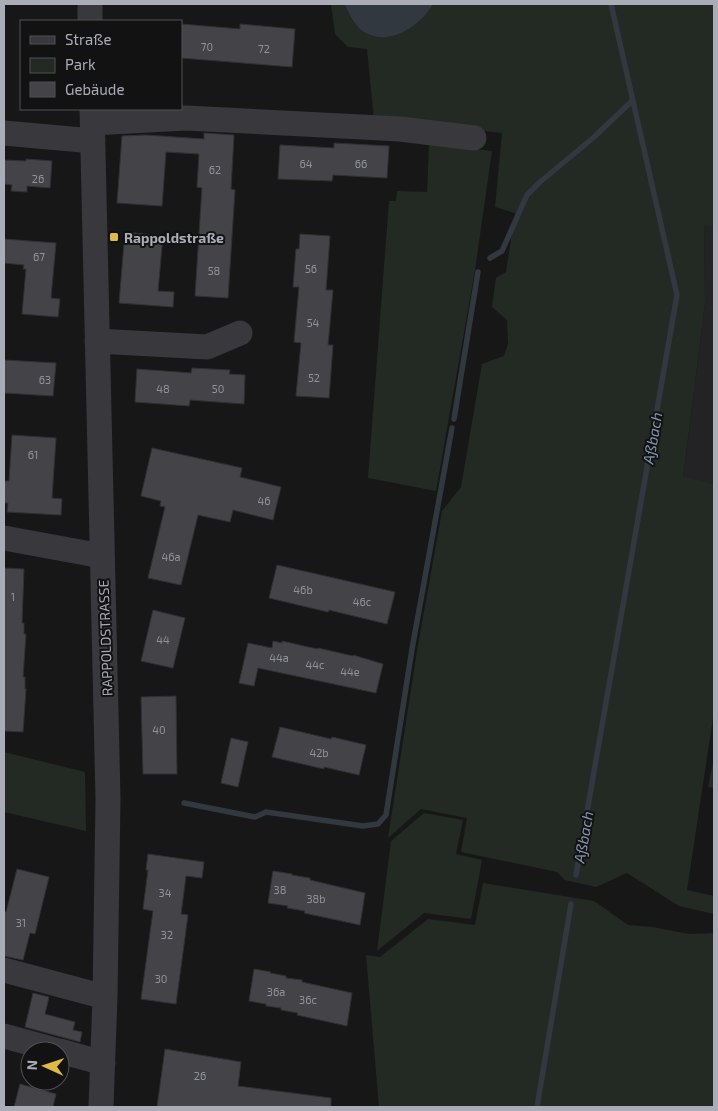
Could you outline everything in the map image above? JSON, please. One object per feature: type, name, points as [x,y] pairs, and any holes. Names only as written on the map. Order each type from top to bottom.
[{"type":"street","points":[[90,4],[90,20]]},
{"type":"street","points":[[4,134],[93,124],[195,119],[400,129],[474,138]]},
{"type":"street","name":"RAPPOLDSTRASSE","points":[[93,124],[108,799],[101,1107]]},
{"type":"street","points":[[98,341],[207,347],[240,333]]},
{"type":"street","points":[[4,538],[102,556]]},
{"type":"street","points":[[4,970],[105,997]]},
{"type":"street","points":[[4,1036],[23,1041]]},
{"type":"street","points":[[70,1054],[103,1063]]},
{"type":"shaded area","points":[[344,4],[433,4],[415,25],[407,30],[389,37],[380,37],[362,30],[354,22]]},
{"type":"shaded area","points":[[704,226],[714,227],[714,484],[683,478],[705,303]]},
{"type":"green space","points":[[331,4],[344,4],[358,27],[371,34],[381,36],[392,35],[412,27],[433,4],[714,4],[714,227],[704,226],[705,303],[683,477],[714,484],[714,711],[687,890],[714,896],[714,914],[679,906],[627,873],[596,887],[565,880],[557,872],[461,852],[467,818],[421,809],[388,838],[417,651],[442,511],[461,487],[482,364],[504,356],[508,344],[507,320],[492,307],[496,278],[506,272],[515,213],[495,207],[502,133],[374,119],[367,49],[348,47],[335,34]]},
{"type":"green space","points":[[429,143],[492,151],[475,270],[436,491],[368,478],[389,201],[396,201],[397,191],[427,192]]},
{"type":"green space","points":[[4,752],[85,772],[86,831],[4,812]]},
{"type":"green space","points":[[714,758],[714,788],[708,787]]},
{"type":"green space","points":[[424,813],[463,820],[456,854],[482,860],[471,919],[424,913],[377,951],[391,841]]},
{"type":"green space","points":[[483,883],[594,901],[628,925],[652,927],[689,934],[714,933],[714,1107],[379,1107],[366,955],[380,957],[428,919],[475,925]]},
{"type":"building","points":[[182,24],[240,29],[240,24],[295,29],[292,67],[182,58]]},
{"type":"building","points":[[204,133],[234,135],[231,189],[235,190],[228,298],[195,296],[202,188],[197,187],[199,154],[166,152],[162,206],[117,203],[122,136],[146,135],[204,139]]},
{"type":"building","points":[[334,143],[389,146],[387,178],[333,175],[332,181],[278,179],[280,145],[334,148]]},
{"type":"building","points":[[26,159],[52,161],[50,188],[27,186],[27,192],[11,191],[12,185],[4,184],[4,160],[26,161]]},
{"type":"building","points":[[125,232],[163,236],[158,291],[174,292],[173,307],[119,303]]},
{"type":"building","points":[[300,234],[330,236],[326,290],[333,290],[328,345],[333,345],[329,398],[296,396],[301,343],[294,342],[299,287],[293,287],[296,249],[299,249]]},
{"type":"building","points":[[4,239],[56,243],[51,298],[60,299],[58,317],[22,314],[26,269],[23,269],[24,265],[4,263]]},
{"type":"building","points":[[4,360],[56,363],[53,396],[4,393]]},
{"type":"building","points":[[192,368],[230,370],[229,374],[245,375],[244,404],[190,400],[189,406],[135,402],[137,369],[191,373]]},
{"type":"building","points":[[12,435],[56,438],[52,498],[62,499],[61,515],[7,512],[8,503],[4,503],[4,481],[9,481]]},
{"type":"building","points":[[152,448],[242,468],[240,477],[281,487],[273,520],[233,510],[230,522],[198,515],[181,585],[148,578],[165,507],[160,506],[161,501],[141,496]]},
{"type":"building","points":[[277,565],[395,592],[387,624],[269,598]]},
{"type":"building","points":[[4,568],[24,569],[22,623],[24,623],[24,634],[26,634],[23,677],[25,677],[26,689],[23,732],[4,731]]},
{"type":"building","points":[[153,610],[185,618],[173,668],[141,661]]},
{"type":"building","points":[[273,641],[282,643],[282,641],[353,655],[383,664],[376,693],[258,668],[254,686],[239,683],[248,643],[272,648]]},
{"type":"building","points":[[176,696],[177,774],[143,774],[141,697]]},
{"type":"building","points":[[280,727],[366,745],[359,775],[272,757]]},
{"type":"building","points":[[231,738],[248,742],[238,787],[221,783]]},
{"type":"building","points":[[148,854],[204,862],[202,878],[186,876],[181,914],[188,915],[176,1004],[141,999],[153,911],[143,909]]},
{"type":"building","points":[[17,869],[49,877],[35,934],[30,933],[23,960],[4,956],[4,911],[6,912]]},
{"type":"building","points":[[273,871],[310,878],[310,880],[365,893],[360,925],[304,913],[305,911],[287,908],[288,906],[268,903]]},
{"type":"building","points":[[254,969],[352,993],[347,1026],[297,1015],[298,1013],[281,1010],[281,1008],[249,1001]]},
{"type":"building","points":[[33,993],[49,997],[45,1014],[75,1022],[73,1030],[82,1032],[80,1042],[25,1027]]},
{"type":"building","points":[[165,1049],[241,1062],[238,1086],[331,1098],[331,1107],[157,1107]]},
{"type":"building","points":[[20,1084],[20,1091],[45,1091],[56,1094],[53,1107],[14,1107]]},
{"type":"waterway","name":"Aßbach","points":[[576,875],[677,295],[611,4]]},
{"type":"waterway","points":[[490,258],[502,251],[527,195],[593,138],[632,101]]},
{"type":"waterway","points":[[454,419],[478,272]]},
{"type":"waterway","points":[[184,803],[255,817],[266,812],[363,826],[378,824],[386,815],[412,649],[452,428]]},
{"type":"waterway","name":"Aßbach","points":[[537,1107],[571,904]]},
{"type":"place","name":"Rappoldstraße","points":[[114,237]]}]
